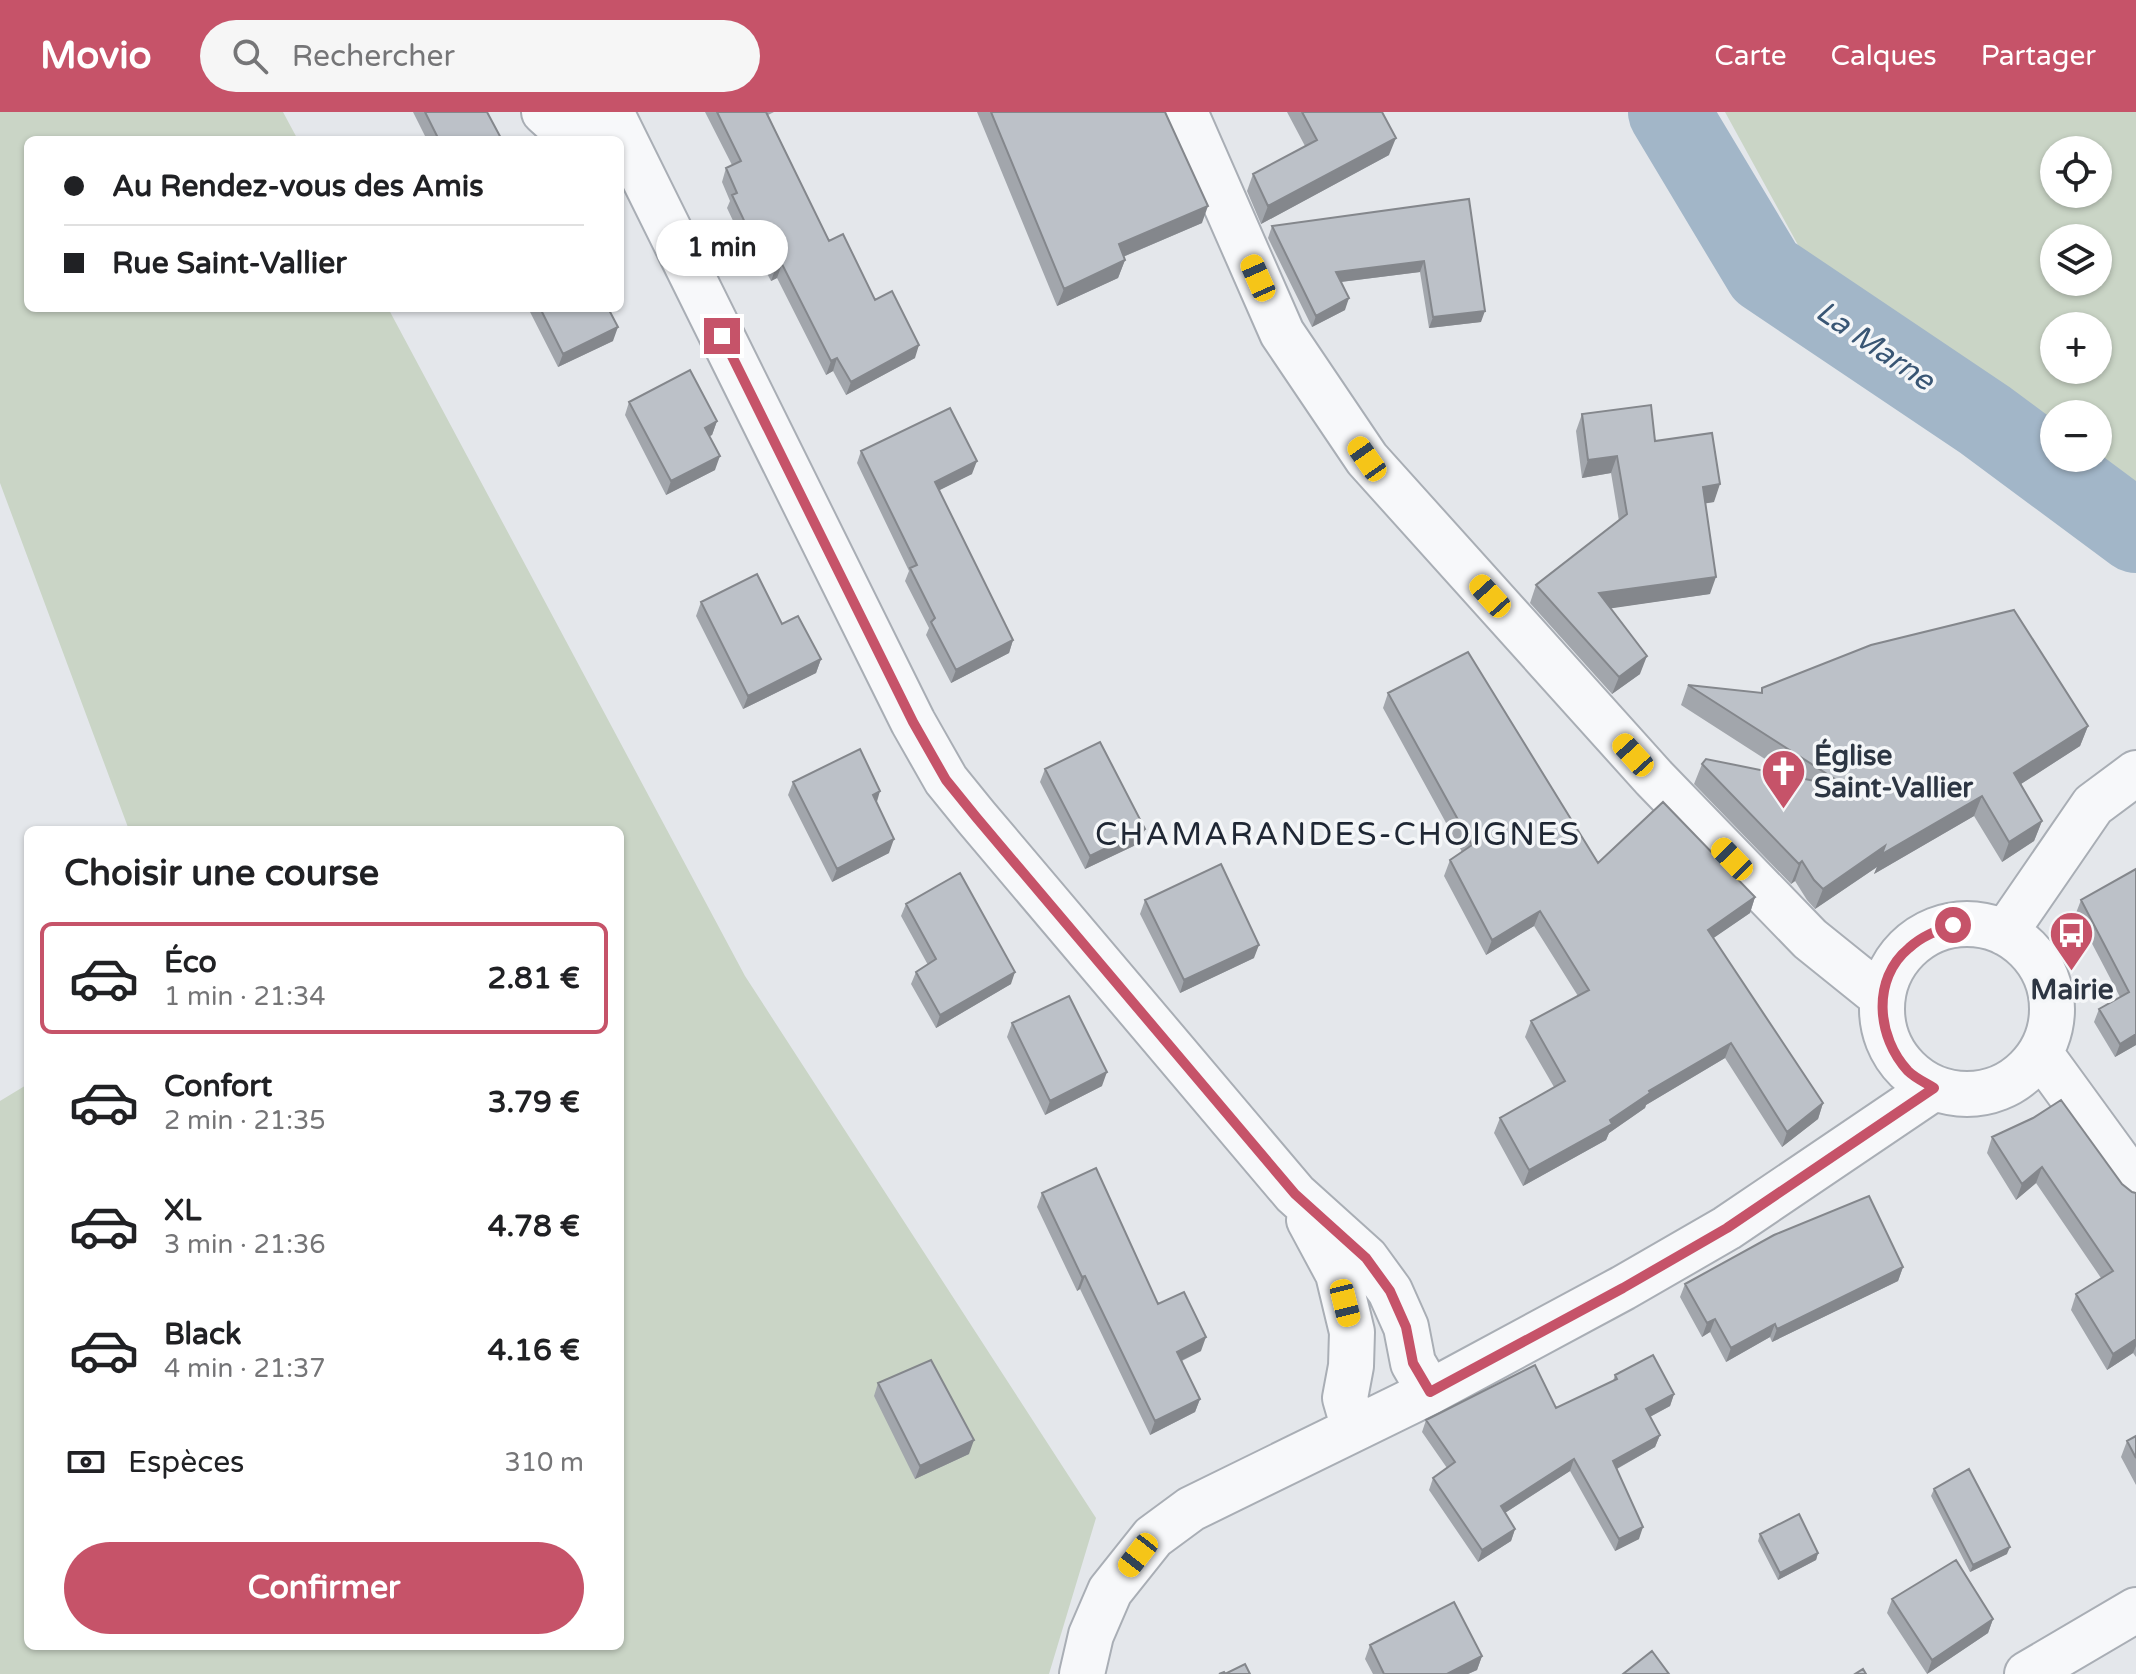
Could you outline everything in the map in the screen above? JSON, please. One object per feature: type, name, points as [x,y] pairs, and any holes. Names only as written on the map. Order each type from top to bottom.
[{"type":"street","points":[[544,112],[555,122],[619,134]]},
{"type":"street","points":[[1185,112],[1282,333],[1367,459],[1654,778],[1810,939],[1882,997]]},
{"type":"street","points":[[624,144],[913,722],[946,780],[1295,1194],[1366,1258],[1390,1291],[1406,1327],[1413,1363],[1430,1392]]},
{"type":"street","points":[[2005,933],[2093,805],[2136,773]]},
{"type":"street","points":[[1953,925],[1980,925],[2005,933],[2028,950],[2044,972],[2052,999],[2051,1027],[2040,1053],[2025,1072],[2005,1086],[1982,1094],[1958,1094],[1934,1088],[1910,1073],[1893,1051],[1883,1025],[1882,997],[1891,971],[1906,950],[1928,934],[1953,925]]},
{"type":"street","points":[[2040,1053],[2136,1185]]},
{"type":"street","points":[[1082,1674],[1091,1635],[1110,1591],[1153,1537],[1191,1509],[1430,1392],[1623,1288],[1727,1228],[1934,1088]]},
{"type":"street","points":[[1295,1194],[1338,1274],[1352,1332],[1351,1366],[1345,1398],[1354,1429]]},
{"type":"street","points":[[2027,1674],[2136,1610]]},
{"type":"green space","points":[[0,112],[283,112],[296,136],[24,136],[24,312],[390,312],[745,976],[1096,1518],[1049,1674],[0,1674],[0,1101],[24,1086],[24,1650],[624,1650],[624,826],[128,826],[0,483]]},
{"type":"green space","points":[[1725,112],[2136,112],[2136,510],[2083,472],[2112,472],[2112,400],[2040,400],[2040,440],[1815,276]]},
{"type":"building","points":[[425,112],[487,112],[500,136],[437,136]]},
{"type":"building","points":[[717,112],[766,112],[829,241],[843,234],[875,300],[892,291],[919,345],[851,382],[837,358],[831,361],[782,264],[776,267],[763,244],[757,248],[732,195],[737,193],[726,168],[741,161]]},
{"type":"building","points":[[991,112],[1165,112],[1208,206],[1119,244],[1125,260],[1064,289]]},
{"type":"building","points":[[1302,112],[1382,112],[1396,138],[1268,206],[1253,174],[1317,140]]},
{"type":"building","points":[[1469,199],[1485,311],[1433,317],[1424,261],[1336,272],[1349,298],[1316,316],[1272,226]]},
{"type":"building","points":[[542,312],[610,312],[618,327],[563,354]]},
{"type":"building","points":[[690,370],[717,421],[705,428],[720,456],[671,481],[629,402]]},
{"type":"building","points":[[1651,405],[1655,441],[1712,433],[1720,484],[1703,487],[1716,577],[1599,593],[1647,656],[1619,677],[1536,585],[1627,514],[1617,456],[1588,460],[1582,414]]},
{"type":"building","points":[[950,408],[977,461],[935,482],[1013,640],[956,670],[931,622],[935,618],[910,568],[917,565],[861,451]]},
{"type":"building","points":[[757,574],[782,624],[798,616],[821,659],[748,696],[701,602]]},
{"type":"building","points":[[2014,610],[2088,726],[2014,773],[2042,821],[2009,842],[1982,796],[1882,854],[1885,846],[1823,889],[1802,861],[1799,864],[1702,764],[1706,759],[1849,788],[1688,685],[1762,693],[1762,688],[1871,645]]},
{"type":"building","points":[[1468,652],[1598,863],[1663,802],[1755,897],[1708,930],[1823,1103],[1787,1132],[1731,1043],[1649,1091],[1610,1120],[1612,1124],[1529,1170],[1500,1118],[1565,1081],[1531,1021],[1589,990],[1540,911],[1492,940],[1450,860],[1472,845],[1388,693]]},
{"type":"building","points":[[1100,742],[1145,829],[1090,856],[1045,769]]},
{"type":"building","points":[[860,749],[880,791],[873,795],[894,839],[837,869],[793,782]]},
{"type":"building","points":[[1221,864],[1259,945],[1184,980],[1145,900]]},
{"type":"building","points":[[2136,869],[2136,1034],[2120,1044],[2099,1009],[2129,992],[2081,900]]},
{"type":"building","points":[[960,873],[1015,972],[940,1015],[916,972],[936,959],[906,904]]},
{"type":"building","points":[[1069,996],[1107,1072],[1050,1101],[1012,1023]]},
{"type":"building","points":[[2061,1100],[2122,1184],[2136,1193],[2136,1339],[2113,1354],[2076,1294],[2113,1271],[2042,1167],[2022,1184],[1992,1137],[2033,1118]]},
{"type":"building","points":[[1096,1168],[1158,1304],[1184,1292],[1206,1337],[1177,1352],[1200,1399],[1155,1421],[1042,1193]]},
{"type":"building","points":[[1869,1196],[1903,1267],[1777,1329],[1775,1324],[1731,1348],[1715,1319],[1707,1323],[1685,1284],[1774,1235]]},
{"type":"building","points":[[1653,1355],[1674,1394],[1646,1409],[1660,1435],[1613,1461],[1643,1527],[1619,1539],[1574,1459],[1501,1506],[1515,1529],[1482,1550],[1433,1478],[1455,1462],[1426,1420],[1535,1365],[1556,1408],[1617,1379],[1615,1375]]},
{"type":"building","points":[[931,1360],[974,1440],[920,1466],[878,1383]]},
{"type":"building","points":[[2136,1436],[2136,1458],[2127,1441]]},
{"type":"building","points":[[1969,1469],[2010,1547],[1973,1565],[1934,1489]]},
{"type":"building","points":[[1799,1514],[1818,1553],[1780,1573],[1760,1534]]},
{"type":"building","points":[[1956,1560],[1993,1619],[1932,1660],[1892,1599]]},
{"type":"building","points":[[1454,1602],[1482,1656],[1447,1674],[1384,1674],[1370,1645]]},
{"type":"building","points":[[1652,1651],[1669,1674],[1623,1674]]},
{"type":"building","points":[[1245,1664],[1250,1674],[1225,1674]]},
{"type":"waterway","name":"La Marne","points":[[1669,112],[1765,272],[1985,420],[2136,532]]},
{"type":"place","name":"Église Saint-Vallier","points":[[1783,811]]},
{"type":"place","name":"Mairie","points":[[2072,972]]},
{"type":"district","name":"CHAMARANDES-CHOIGNES","points":[[1338,835]]},
{"type":"route","points":[[722,336],[913,722],[946,780],[1295,1194],[1366,1258],[1390,1291],[1406,1327],[1413,1363],[1430,1392],[1727,1228],[1934,1088],[1910,1073],[1893,1051],[1883,1025],[1882,997],[1891,971],[1906,950],[1928,934],[1953,925]]}]
